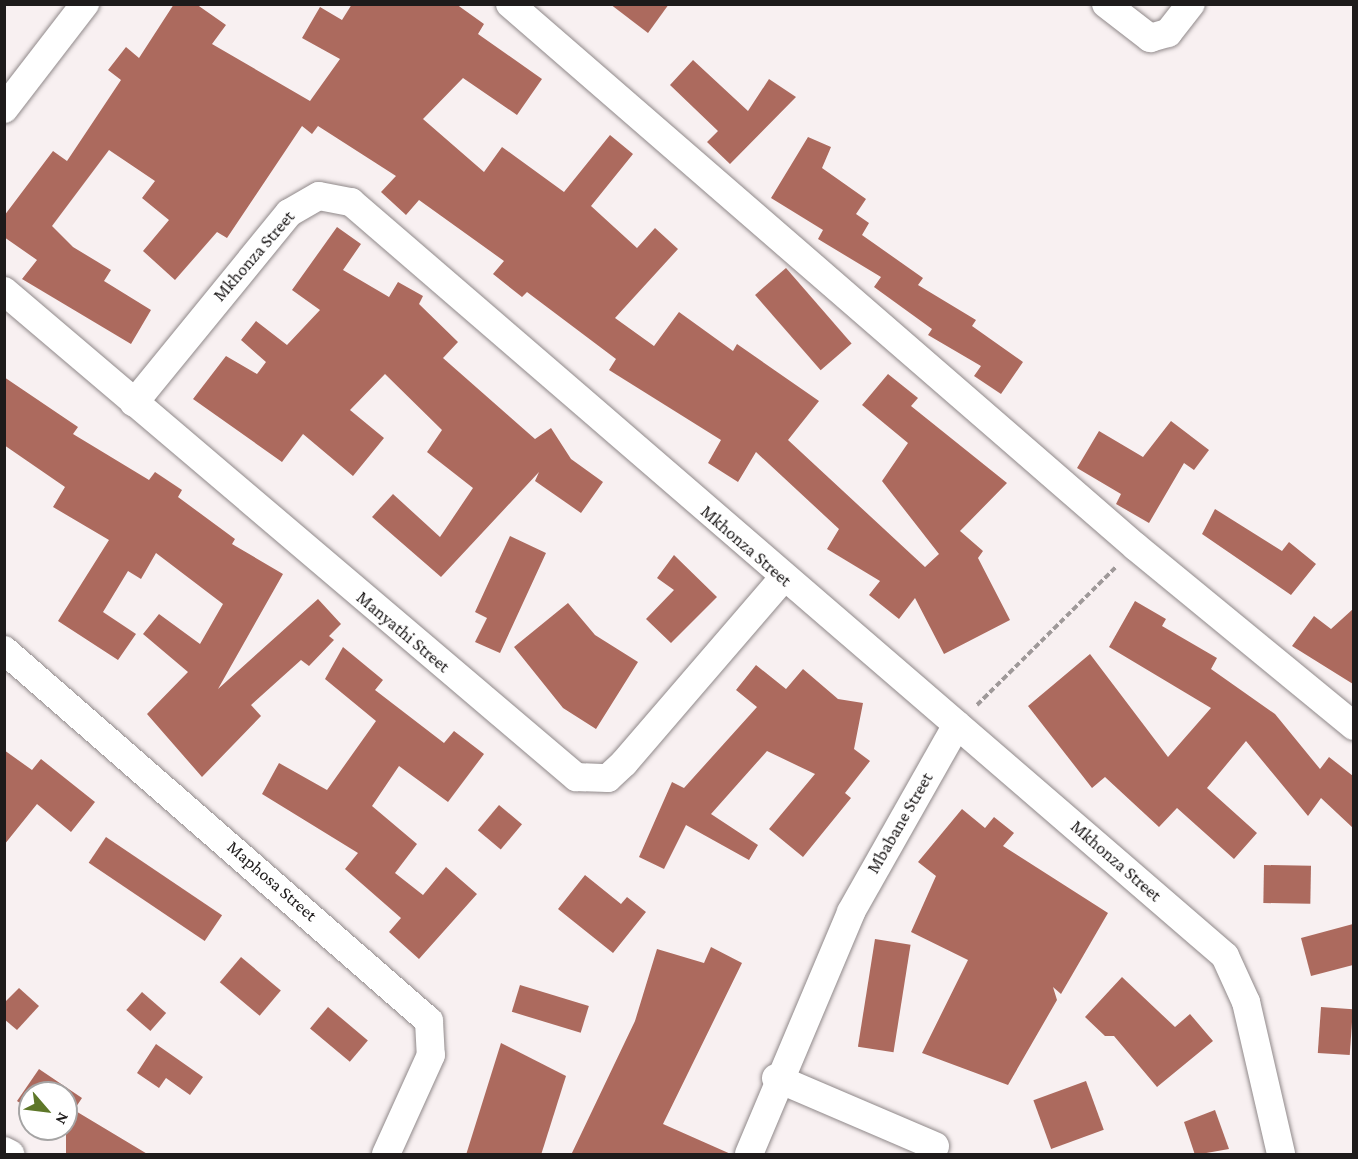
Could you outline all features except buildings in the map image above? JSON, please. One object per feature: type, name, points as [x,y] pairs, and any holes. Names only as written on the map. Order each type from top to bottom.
[{"type":"street","points":[[4,109],[85,4]]},
{"type":"street","points":[[510,4],[1136,547],[1353,726]]},
{"type":"street","points":[[1106,4],[1150,38],[1168,33],[1191,4]]},
{"type":"street","name":"Mkhonza Street","points":[[134,403],[279,222],[311,198],[340,198],[389,233],[783,578],[1225,956],[1246,1002],[1281,1155]]},
{"type":"street","name":"Manyathi Street","points":[[4,291],[576,777],[608,778],[624,763],[783,578]]},
{"type":"street","name":"Maphosa Street","points":[[4,650],[429,1021],[431,1055],[386,1155]]},
{"type":"street","name":"Mbabane Street","points":[[749,1155],[777,1078],[851,912],[957,725]]},
{"type":"street","points":[[777,1078],[935,1146]]},
{"type":"street","points":[[4,1151],[9,1155]]},
{"type":"path","points":[[957,725],[1136,547]]}]
